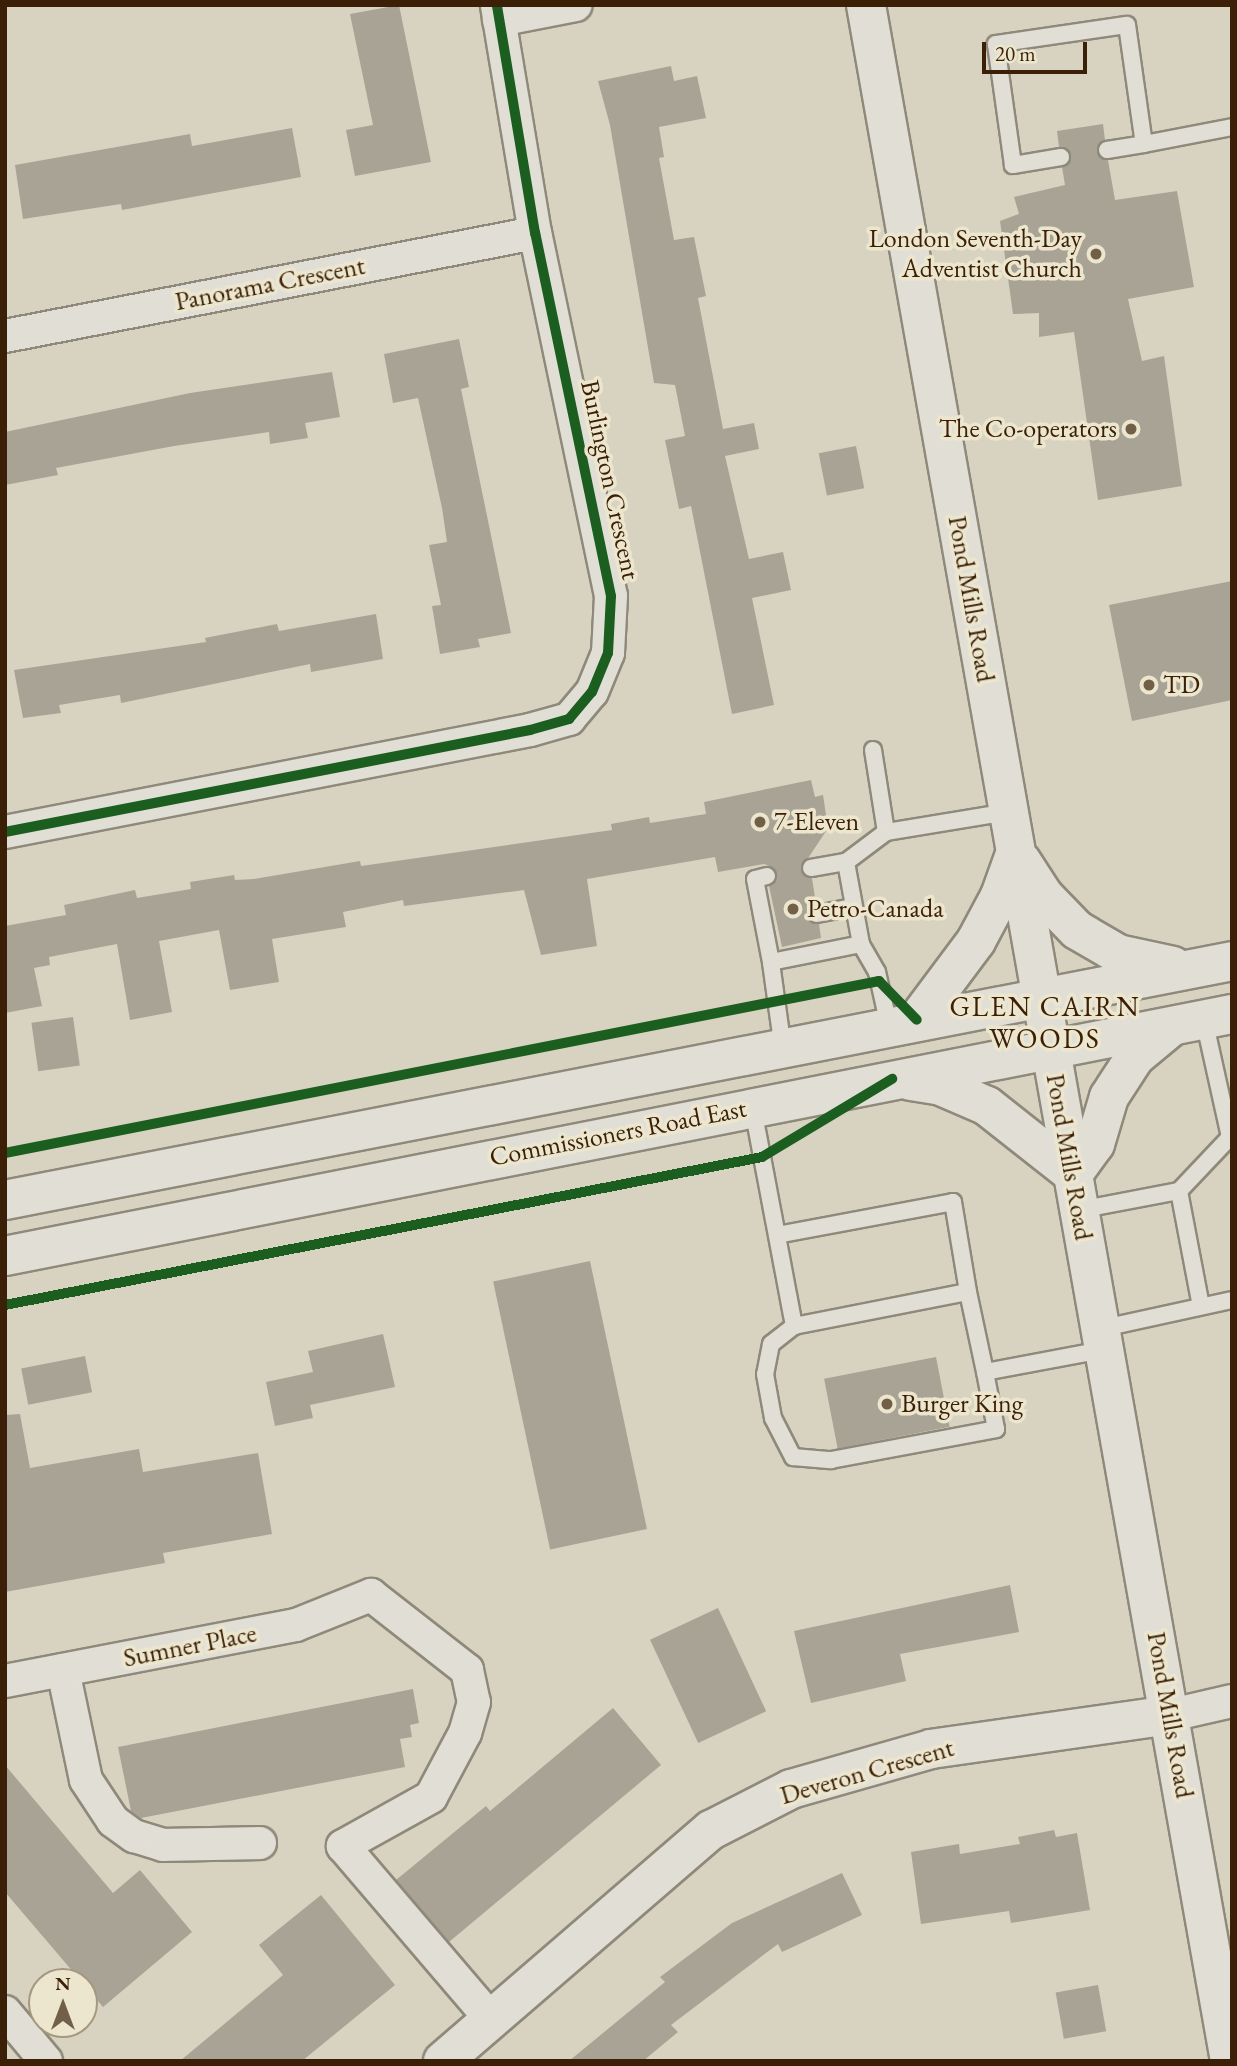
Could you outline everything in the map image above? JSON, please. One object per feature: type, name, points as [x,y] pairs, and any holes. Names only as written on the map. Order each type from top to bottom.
[{"type":"main road","name":"Pond Mills Road","points":[[866,5],[1101,1339],[1171,1715],[1230,2061]]},
{"type":"main road","points":[[1015,852],[1044,896],[1077,930],[1118,954],[1165,966],[1222,963]]},
{"type":"main road","points":[[903,1023],[976,941],[1000,896],[1015,852]]},
{"type":"main road","name":"Commissioners Road East","points":[[5,1200],[1222,963]]},
{"type":"main road","points":[[892,1079],[942,1086],[986,1106],[1076,1192],[1095,1144],[1108,1097],[1135,1057],[1203,1020]]},
{"type":"main road","name":"Commissioners Road East","points":[[5,1256],[753,1106],[1203,1020]]},
{"type":"main road","name":"Deveron Crescent","points":[[443,2061],[711,1830],[792,1789],[931,1749],[1171,1715]]},
{"type":"street","points":[[498,12],[576,5]]},
{"type":"street","name":"Burlington Crescent","points":[[5,832],[530,730],[569,719],[592,692],[608,653],[611,596],[535,233],[498,12]]},
{"type":"street","name":"Panorama Crescent","points":[[5,335],[535,233]]},
{"type":"street","name":"Sumner Place","points":[[5,1681],[296,1625],[371,1595],[467,1670],[474,1702],[465,1733],[431,1797],[343,1846],[491,2019]]},
{"type":"street","points":[[63,1670],[86,1780],[113,1821],[134,1836],[163,1845],[260,1843]]},
{"type":"street","points":[[1171,1715],[1232,1702]]},
{"type":"street","points":[[5,2012],[46,2061]]},
{"type":"lane","points":[[1061,157],[1013,164],[996,44],[1127,25],[1144,144]]},
{"type":"lane","points":[[1107,150],[1232,127]]},
{"type":"lane","points":[[873,750],[886,832]]},
{"type":"lane","points":[[811,868],[846,862],[886,832],[1009,811]]},
{"type":"lane","points":[[846,862],[861,944],[903,1023]]},
{"type":"lane","points":[[767,876],[755,879],[770,923],[771,962],[783,1049]]},
{"type":"lane","points":[[817,914],[853,907]]},
{"type":"lane","points":[[771,962],[861,944]]},
{"type":"lane","points":[[1076,1192],[1179,1191],[1231,1138],[1227,1097],[1203,1020]]},
{"type":"lane","points":[[753,1106],[794,1326]]},
{"type":"lane","points":[[1179,1191],[1201,1306]]},
{"type":"lane","points":[[777,1235],[953,1202],[996,1429],[831,1460],[793,1457],[774,1418],[765,1374],[771,1344],[794,1326],[968,1292]]},
{"type":"lane","points":[[985,1373],[1201,1306],[1232,1300]]},
{"type":"building","points":[[399,5],[431,162],[355,176],[346,130],[373,125],[350,14]]},
{"type":"building","points":[[671,66],[674,81],[697,76],[706,118],[659,127],[664,157],[659,158],[674,240],[694,237],[706,296],[698,298],[723,429],[754,423],[759,449],[725,456],[749,559],[783,552],[791,590],[752,598],[774,705],[732,714],[691,506],[679,509],[665,440],[685,436],[675,385],[654,383],[610,125],[598,81]]},
{"type":"building","name":"London Seventh-Day Adventist Church","points":[[1103,124],[1105,140],[1097,152],[1108,160],[1115,200],[1177,191],[1194,287],[1128,299],[1142,361],[1164,356],[1182,486],[1098,500],[1074,332],[1039,337],[1039,313],[1013,314],[1000,221],[1019,214],[1014,197],[1065,185],[1062,167],[1071,156],[1059,147],[1057,131]]},
{"type":"building","points":[[292,128],[301,177],[122,210],[121,204],[23,219],[15,165],[190,134],[192,146]]},
{"type":"building","points":[[459,339],[469,387],[461,389],[511,633],[478,639],[480,647],[440,654],[432,606],[441,605],[429,545],[447,542],[442,508],[418,398],[393,403],[384,354]]},
{"type":"building","points":[[332,372],[340,417],[305,423],[308,438],[270,444],[269,432],[174,446],[56,468],[58,475],[5,485],[5,432],[190,393]]},
{"type":"building","points":[[856,446],[864,488],[827,495],[819,453]]},
{"type":"building","points":[[1232,581],[1232,700],[1132,721],[1109,605]]},
{"type":"building","points":[[376,614],[383,659],[311,672],[310,664],[121,703],[120,695],[59,705],[61,713],[23,718],[14,670],[206,642],[205,638],[277,624],[279,631]]},
{"type":"building","points":[[811,780],[815,797],[823,795],[828,828],[801,869],[812,878],[816,904],[807,915],[819,924],[821,938],[782,947],[769,886],[777,880],[775,869],[764,864],[718,872],[715,857],[587,879],[597,946],[541,955],[524,890],[404,906],[403,900],[343,912],[346,927],[272,939],[279,982],[230,990],[219,930],[159,941],[172,1012],[130,1020],[117,944],[49,957],[50,965],[34,968],[42,1006],[5,1013],[5,926],[66,915],[64,905],[135,890],[137,898],[191,889],[190,882],[234,875],[235,880],[254,879],[360,861],[361,866],[612,830],[611,824],[649,817],[650,823],[706,814],[704,802]]},
{"type":"building","points":[[73,1017],[80,1066],[38,1071],[31,1023]]},
{"type":"building","points":[[590,1261],[647,1529],[550,1550],[493,1282]]},
{"type":"building","points":[[383,1334],[395,1387],[310,1405],[313,1418],[275,1426],[266,1382],[313,1372],[308,1351]]},
{"type":"building","points":[[85,1356],[92,1392],[28,1405],[21,1368]]},
{"type":"building","name":"Burger King","points":[[936,1357],[950,1427],[838,1448],[824,1379]]},
{"type":"building","points":[[20,1414],[30,1468],[139,1449],[143,1472],[258,1453],[272,1534],[163,1553],[165,1563],[5,1592],[5,1415]]},
{"type":"building","points":[[1010,1585],[1019,1632],[900,1654],[906,1681],[811,1703],[794,1631]]},
{"type":"building","points":[[718,1608],[766,1711],[698,1743],[650,1640]]},
{"type":"building","points":[[413,1689],[419,1723],[410,1725],[412,1737],[400,1739],[405,1767],[141,1818],[131,1811],[118,1747]]},
{"type":"building","points":[[613,1708],[661,1765],[449,1942],[396,1880],[486,1806],[490,1811]]},
{"type":"building","points":[[5,1765],[113,1893],[140,1870],[192,1932],[103,2007],[98,2001],[98,1968],[70,1968],[5,1892]]},
{"type":"building","points":[[1054,1830],[1056,1837],[1077,1833],[1090,1910],[1011,1923],[1009,1911],[921,1924],[911,1852],[959,1844],[960,1854],[1020,1844],[1018,1837]]},
{"type":"building","points":[[842,1873],[862,1915],[782,1952],[778,1944],[671,2025],[678,2032],[643,2061],[569,2061],[665,1982],[660,1977],[732,1923]]},
{"type":"building","points":[[321,1895],[395,1985],[302,2061],[180,2061],[283,1975],[259,1945]]},
{"type":"building","points":[[1098,1985],[1106,2031],[1064,2039],[1056,1992]]},
{"type":"cycle path","points":[[5,832],[530,730],[569,719],[592,692],[608,653],[611,596],[535,233],[497,5]]},
{"type":"cycle path","points":[[5,1153],[879,981],[917,1020]]},
{"type":"cycle path","points":[[5,1305],[762,1157],[892,1079]]},
{"type":"place","name":"London Seventh-Day Adventist Church","points":[[1096,254]]},
{"type":"place","name":"The Co-operators","points":[[1131,429]]},
{"type":"place","name":"TD","points":[[1149,685]]},
{"type":"place","name":"7-Eleven","points":[[760,822]]},
{"type":"place","name":"Petro-Canada","points":[[793,909]]},
{"type":"place","name":"Burger King","points":[[887,1404]]},
{"type":"district","name":"GLEN CAIRN WOODS","points":[[1045,1022]]}]
